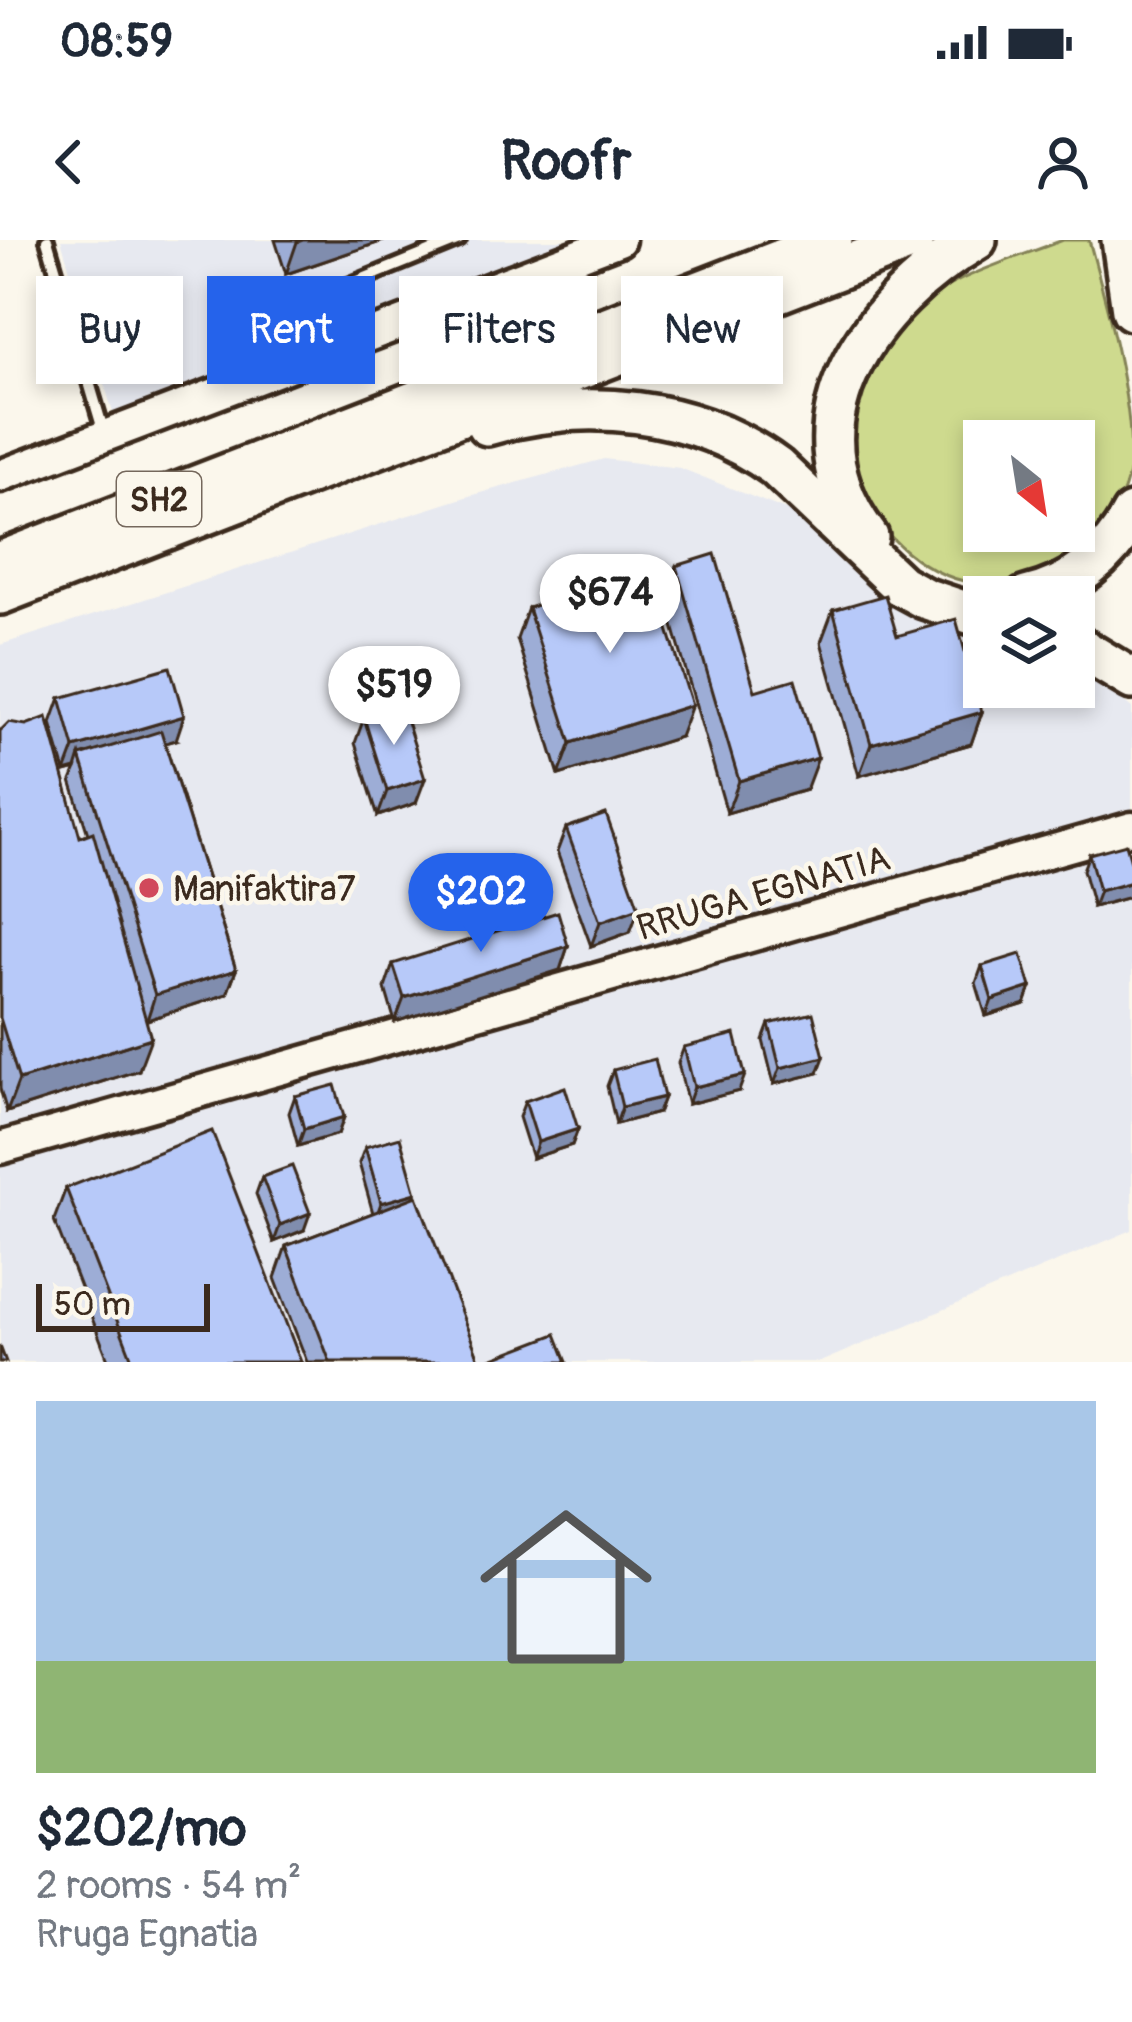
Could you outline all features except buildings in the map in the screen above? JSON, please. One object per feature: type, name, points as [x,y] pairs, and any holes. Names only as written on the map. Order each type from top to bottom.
[{"type":"highway","name":"SH2","points":[[0,562],[832,240]]},
{"type":"highway","name":"SH2","points":[[0,594],[913,240]]},
{"type":"highway","points":[[963,595],[928,587],[880,553],[842,493],[833,431],[839,391],[866,339],[907,291],[976,240]]},
{"type":"highway","points":[[1125,240],[1132,255]]},
{"type":"highway","points":[[1125,240],[1131,305]]},
{"type":"highway","points":[[179,523],[296,492],[516,417],[557,410],[628,412],[701,427],[756,452],[799,486],[900,585],[963,610]]},
{"type":"highway","points":[[1075,576],[1109,548],[1132,514]]},
{"type":"highway","points":[[1095,657],[1132,679]]},
{"type":"main road","points":[[375,332],[619,240]]},
{"type":"main road","points":[[0,476],[238,384]]},
{"type":"main road","name":"RRUGA EGNATIA","points":[[0,1148],[1132,828]]},
{"type":"lane","points":[[47,240],[104,435]]},
{"type":"lane","points":[[369,276],[459,240]]},
{"type":"shaded area","points":[[61,240],[570,240],[477,276],[399,276],[399,306],[375,315],[375,276],[207,276],[207,380],[114,416],[104,384],[183,384],[183,276],[72,276]]},
{"type":"shaded area","points":[[604,459],[680,468],[806,518],[871,586],[916,617],[963,631],[963,708],[1095,708],[1095,679],[1132,708],[1132,1230],[820,1362],[0,1362],[0,645],[469,496]]},
{"type":"green space","points":[[1063,240],[1089,240],[1123,380],[1131,463],[1117,507],[1095,536],[1095,420],[963,420],[963,552],[1077,552],[1035,576],[963,579],[943,574],[907,552],[878,520],[858,481],[851,437],[858,391],[899,322],[923,301],[1002,262]]},
{"type":"place","name":"Manifaktira7","points":[[149,888]]}]
